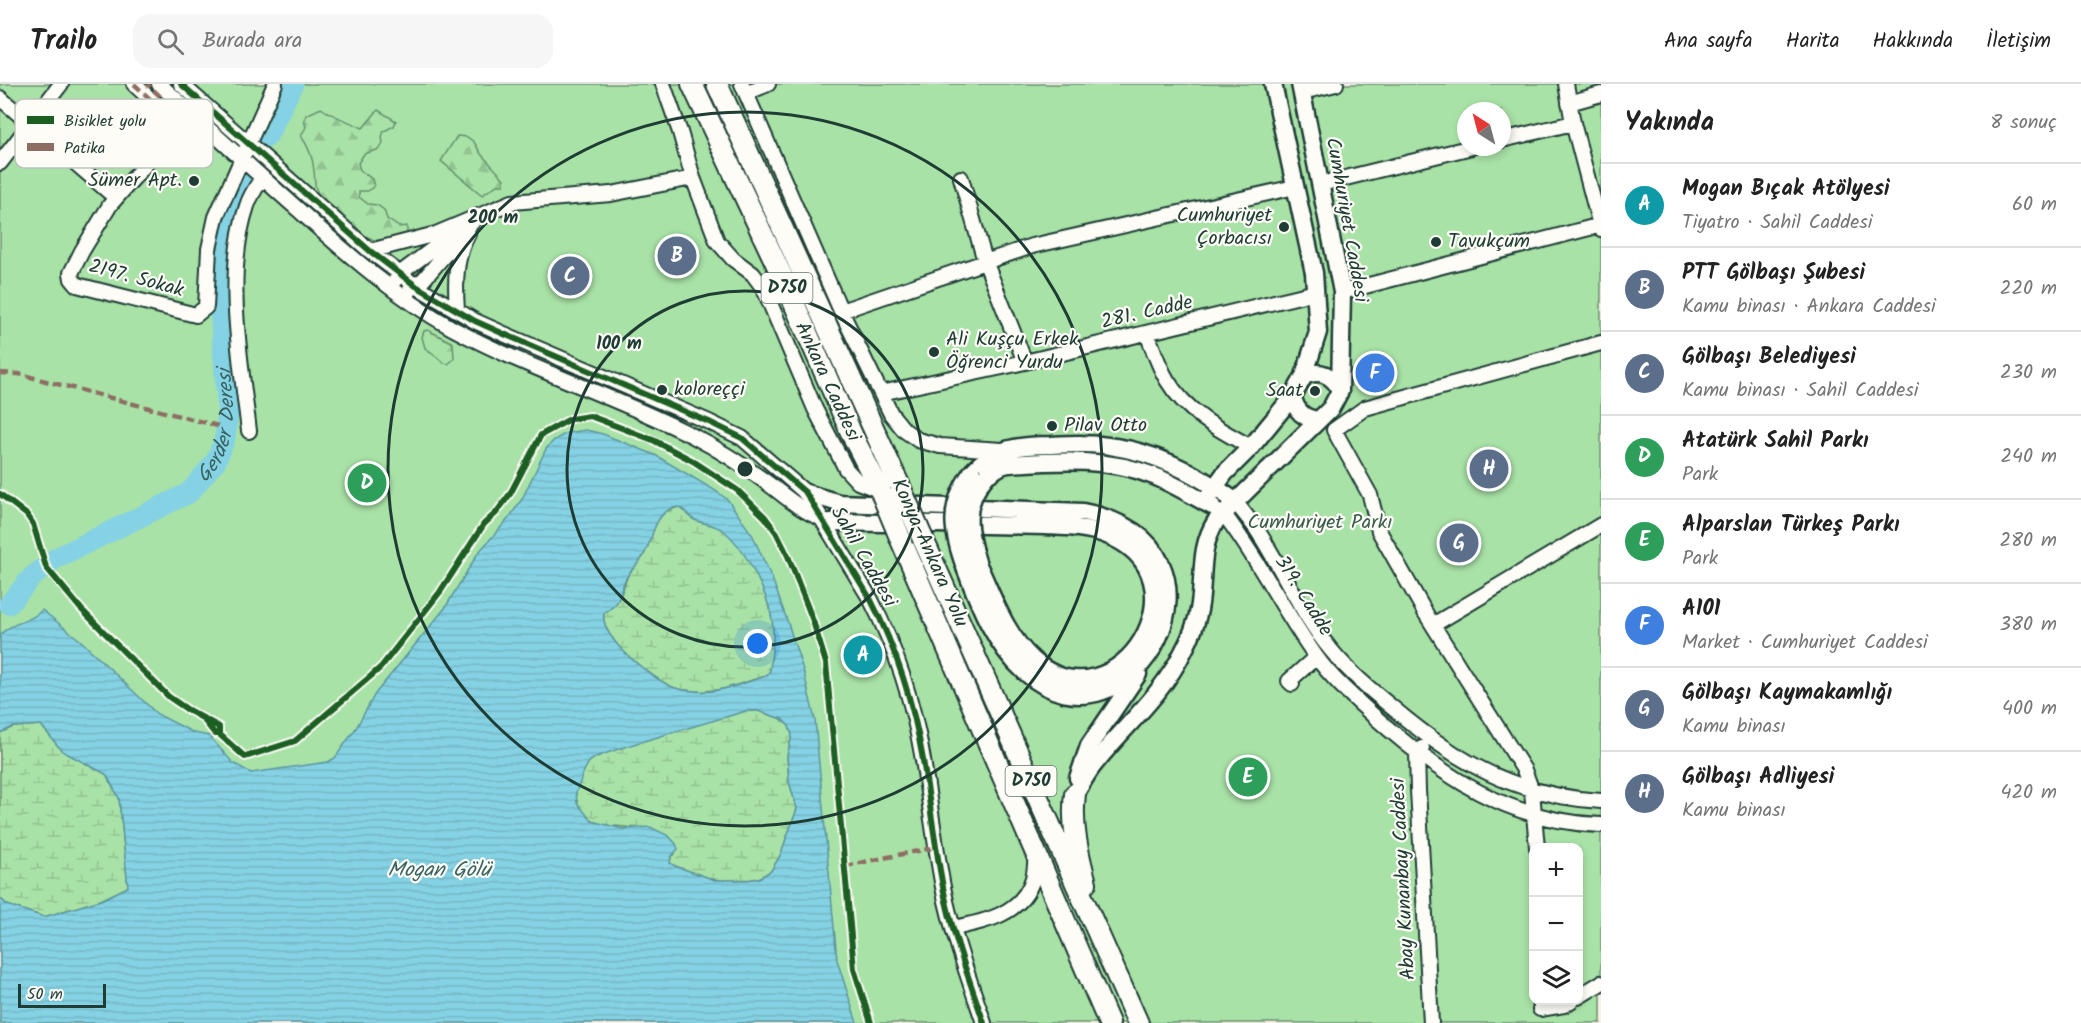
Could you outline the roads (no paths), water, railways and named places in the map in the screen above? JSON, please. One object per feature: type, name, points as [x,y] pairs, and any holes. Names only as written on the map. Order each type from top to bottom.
[{"type":"highway","name":"D750","points":[[692,84],[782,276],[853,437],[880,491],[1109,1023]]},
{"type":"highway","name":"Konya-Ankara Yolu","points":[[720,88],[1138,1023]]},
{"type":"highway","points":[[1075,794],[1073,811],[1075,836],[1096,930]]},
{"type":"main road","name":"Cumhuriyet Caddesi","points":[[1204,502],[1214,487],[1293,396],[1304,376],[1318,332],[1314,273],[1273,84]]},
{"type":"main road","name":"Cumhuriyet Caddesi","points":[[1301,88],[1342,292],[1336,399]]},
{"type":"main road","points":[[1075,794],[1091,768],[1163,685],[1182,655],[1199,609],[1202,562],[1211,529],[1229,507],[1319,420],[1336,399],[1338,385],[1329,376],[1315,373],[1304,376]]},
{"type":"main road","points":[[1293,396],[1298,411],[1310,419],[1319,420]]},
{"type":"main road","name":"319. Cadde","points":[[980,474],[987,457],[1002,450],[1029,445],[1116,447],[1168,463],[1214,487],[1229,507]]},
{"type":"main road","name":"319. Cadde","points":[[826,520],[1045,526],[1075,528],[1102,533],[1132,550],[1147,568],[1154,589],[1154,612],[1142,643],[1130,657],[1112,670],[1101,676],[1077,680],[1054,675],[1032,660],[1007,627],[956,538],[954,516],[960,492],[980,474],[1008,464],[1107,463],[1155,476],[1204,502],[1229,507]]},
{"type":"main road","name":"319. Cadde","points":[[806,493],[839,503],[1083,512],[1110,518],[1125,526],[1146,543],[1162,563],[1166,574],[1168,598],[1163,626],[1158,640],[1141,665],[1132,675],[1119,683],[1106,690],[1077,695],[1048,688],[1025,673],[1006,651],[986,618],[972,568]]},
{"type":"main road","points":[[1075,794],[1080,770],[1089,746],[1136,679],[1141,665]]},
{"type":"street","points":[[50,99],[61,84]]},
{"type":"street","points":[[134,84],[150,99]]},
{"type":"street","points":[[147,84],[163,99]]},
{"type":"street","points":[[159,84],[176,99]]},
{"type":"street","name":"Sahil Caddesi","points":[[181,84],[198,99]]},
{"type":"street","points":[[242,159],[275,84]]},
{"type":"street","name":"Ankara Caddesi","points":[[663,84],[693,178],[717,241],[733,259],[753,274],[764,289],[815,409],[846,469],[858,483],[880,491]]},
{"type":"street","points":[[768,84],[744,88],[841,311],[881,393]]},
{"type":"street","points":[[1301,88],[1336,84]]},
{"type":"street","points":[[1342,292],[1601,227],[1573,123],[1566,84]]},
{"type":"street","points":[[1569,104],[1601,94]]},
{"type":"street","points":[[0,98],[15,111]]},
{"type":"street","name":"Sahil Caddesi","points":[[213,113],[370,251],[416,286],[504,334],[710,422],[742,438],[806,493],[826,520],[880,618],[908,697],[923,758],[943,888],[953,928],[984,1023]]},
{"type":"street","points":[[1511,138],[1573,123]]},
{"type":"street","points":[[213,133],[262,178],[389,286],[452,328],[696,438],[743,466],[809,514],[826,520]]},
{"type":"street","points":[[0,163],[15,144]]},
{"type":"street","points":[[1321,184],[1457,151]]},
{"type":"street","name":"2197. Sokak","points":[[142,168],[116,198],[82,251],[71,273],[72,279],[76,285],[84,288],[196,315],[206,307],[209,249],[216,217],[242,159]]},
{"type":"street","points":[[82,168],[116,198]]},
{"type":"street","points":[[249,431],[237,327],[236,275],[247,205],[262,178]]},
{"type":"street","points":[[370,251],[436,234],[512,202],[611,194],[693,178]]},
{"type":"street","points":[[961,178],[985,261],[1025,362]]},
{"type":"street","points":[[841,311],[1032,246],[1295,187]]},
{"type":"street","points":[[389,286],[396,279],[396,272],[477,216]]},
{"type":"street","points":[[389,286],[410,290],[416,286],[477,216]]},
{"type":"street","points":[[457,310],[456,285],[459,255],[462,244],[477,216]]},
{"type":"street","name":"281. Cadde","points":[[881,393],[1025,362],[1316,292]]},
{"type":"street","points":[[1147,333],[1168,382],[1190,408],[1224,433],[1251,447]]},
{"type":"street","points":[[1537,843],[1532,791],[1519,760],[1433,625],[1379,531],[1370,495],[1334,430],[1365,408],[1601,343]]},
{"type":"street","name":"319. Cadde","points":[[881,393],[891,414],[904,430],[918,440],[940,446],[1002,450]]},
{"type":"street","points":[[1336,399],[1349,419]]},
{"type":"street","name":"319. Cadde","points":[[1229,507],[1243,539],[1297,630],[1316,657],[1341,685],[1417,753],[1449,776],[1520,811],[1568,822],[1601,825]]},
{"type":"street","name":"319. Cadde","points":[[1229,507],[1257,530],[1310,621],[1331,651],[1374,693],[1430,738],[1486,773],[1532,791],[1571,799],[1601,801]]},
{"type":"street","points":[[1433,625],[1601,525]]},
{"type":"street","points":[[1292,684],[1289,681],[1316,657]]},
{"type":"street","name":"Abay Kunanbay Caddesi","points":[[1430,738],[1417,753],[1431,1023]]},
{"type":"street","points":[[953,928],[980,923],[1003,915],[1023,897],[1032,879],[1036,855]]},
{"type":"street","points":[[1583,994],[1601,983]]},
{"type":"street","points":[[1539,1011],[1564,1005]]},
{"type":"water","name":"Mogan Gölü","points":[[586,430],[603,434],[655,455],[728,500],[753,536],[788,623],[804,673],[815,720],[837,960],[857,1023],[0,1023],[0,898],[7,905],[44,917],[101,900],[128,887],[119,798],[106,774],[62,751],[41,725],[13,727],[0,733],[0,635],[42,610],[80,640],[157,714],[194,733],[209,736],[233,763],[251,773],[328,762],[335,758],[356,728],[375,694],[445,608],[478,553],[509,518],[522,499],[546,449],[554,440],[567,433]],"holes":[[[679,507],[693,519],[724,531],[749,562],[763,590],[772,617],[773,645],[770,671],[766,676],[712,691],[677,689],[642,668],[610,635],[604,613],[619,600],[624,581],[643,556],[660,518],[664,513]],[[746,711],[758,711],[782,719],[789,726],[792,735],[787,756],[789,781],[797,809],[780,856],[771,871],[759,878],[715,880],[675,866],[670,863],[671,857],[678,849],[669,836],[650,827],[623,829],[592,821],[577,803],[576,793],[584,771],[589,762],[596,757]]]},
{"type":"waterway","name":"Gerder Deresi","points":[[267,137],[293,84]]},
{"type":"waterway","name":"Gerder Deresi","points":[[9,604],[32,577],[56,558],[189,493],[216,461],[225,438],[228,413],[218,286],[220,258],[229,218],[245,179]]},
{"type":"place","name":"Sümer Apt.","points":[[194,181]]},
{"type":"place","name":"Cumhuriyet Çorbacısı","points":[[1284,227]]},
{"type":"place","name":"Tavukçum","points":[[1436,242]]},
{"type":"place","name":"PTT Gölbaşı Şubesi","points":[[677,256]]},
{"type":"place","name":"Gölbaşı Belediyesi","points":[[570,276]]},
{"type":"place","name":"Ali Kuşçu Erkek Öğrenci Yurdu","points":[[934,352]]},
{"type":"place","name":"A101","points":[[1375,373]]},
{"type":"place","name":"koloreççi","points":[[662,390]]},
{"type":"place","name":"Saat","points":[[1315,391]]},
{"type":"place","name":"Pilav Otto","points":[[1052,426]]},
{"type":"place","name":"Gölbaşı Adliyesi","points":[[1489,469]]},
{"type":"place","name":"Atatürk Sahil Parkı","points":[[367,483]]},
{"type":"place","name":"Gölbaşı Kaymakamlığı","points":[[1459,543]]},
{"type":"place","name":"Mogan Bıçak Atölyesi","points":[[863,655]]},
{"type":"place","name":"Alparslan Türkeş Parkı","points":[[1248,777]]},
{"type":"park label","name":"Cumhuriyet Parkı","points":[[1320,523]]}]
